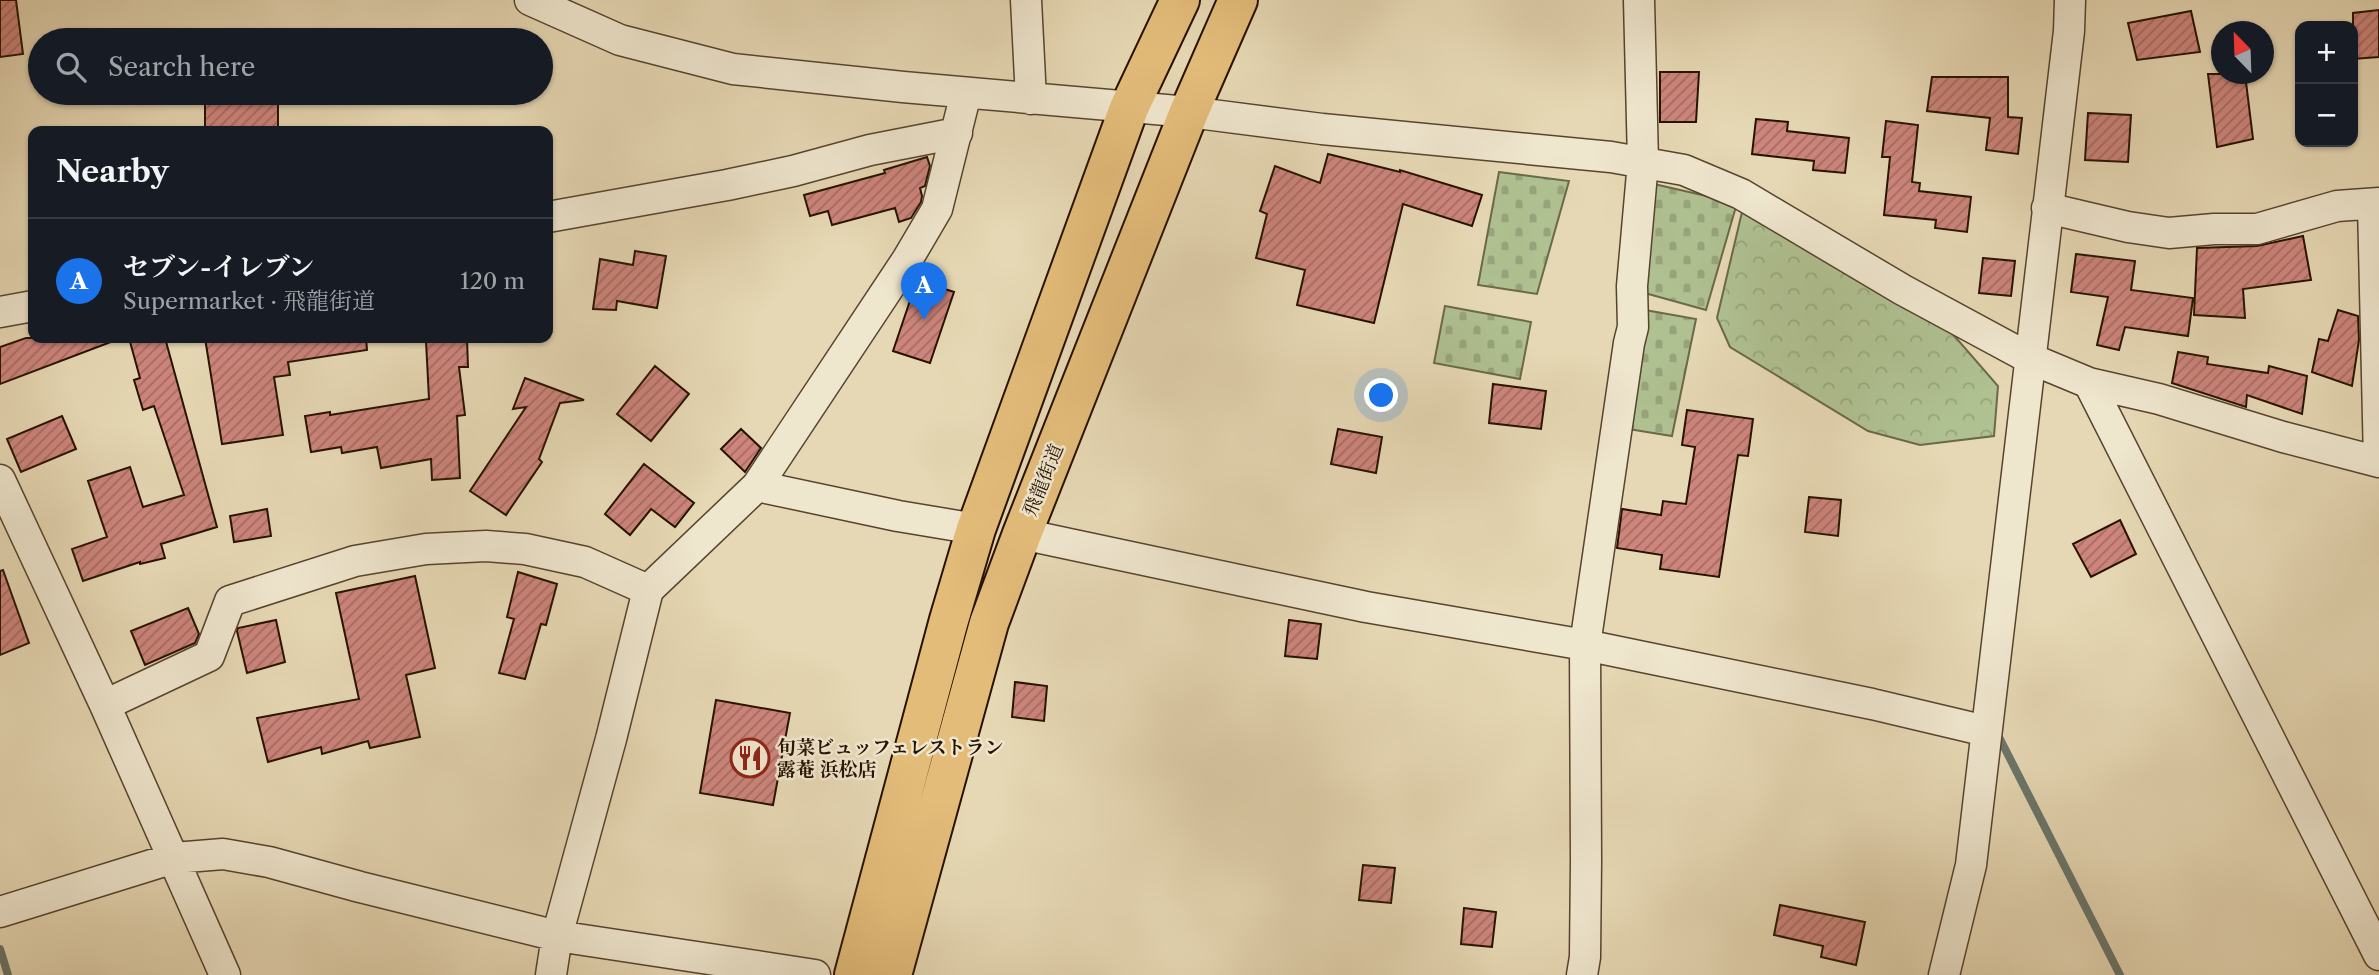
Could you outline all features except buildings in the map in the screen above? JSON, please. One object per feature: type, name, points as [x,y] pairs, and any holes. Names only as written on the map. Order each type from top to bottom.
[{"type":"highway","points":[[854,975],[976,529],[1129,108],[1180,0]]},
{"type":"highway","name":"飛龍街道","points":[[892,975],[989,623],[1189,112],[1238,0]]},
{"type":"street","points":[[530,0],[620,40],[733,69],[1189,112],[1322,129],[1611,157],[1684,170],[1741,194],[1902,290],[2029,358],[2089,383],[2160,399],[2283,437],[2379,461],[2376,203],[2337,206],[2257,229],[2169,233],[2128,227],[2047,208]]},
{"type":"street","points":[[1026,0],[1031,99]]},
{"type":"street","points":[[1582,975],[1585,957],[1586,888],[1585,645],[1633,327],[1632,286],[1643,162],[1639,0]]},
{"type":"street","points":[[1944,975],[1970,865],[2069,31],[2070,0]]},
{"type":"street","points":[[551,975],[557,936],[611,739],[648,590],[757,486],[907,260],[937,209],[966,93]]},
{"type":"street","points":[[553,216],[727,185],[870,150],[957,133]]},
{"type":"street","points":[[0,312],[28,307]]},
{"type":"street","points":[[2089,383],[2379,955]]},
{"type":"street","points":[[0,480],[106,705],[225,975]]},
{"type":"street","points":[[757,486],[898,516],[976,529]]},
{"type":"street","points":[[1022,534],[1353,604],[1585,645],[1872,704],[1986,731]]},
{"type":"street","points":[[106,705],[209,656],[230,601],[355,561],[426,549],[486,546],[524,549],[585,562],[648,590]]},
{"type":"street","points":[[0,912],[174,858],[223,854],[269,862],[557,936],[816,975]]},
{"type":"green space","points":[[1499,172],[1569,181],[1537,294],[1478,285]]},
{"type":"green space","points":[[1654,184],[1737,203],[1706,310],[1641,292]]},
{"type":"green space","points":[[1742,212],[1951,332],[1998,386],[1994,436],[1920,445],[1868,431],[1730,347],[1717,318]]},
{"type":"green space","points":[[1445,306],[1531,322],[1520,379],[1434,363]]},
{"type":"green space","points":[[1645,310],[1696,319],[1672,436],[1628,429]]},
{"type":"waterway","points":[[2000,739],[2120,975]]},
{"type":"waterway","points":[[0,949],[8,975]]},
{"type":"place","name":"セブン-イレブン","points":[[924,320]]},
{"type":"place","name":"旬菜ビュッフェレストラン 露菴 浜松店","points":[[750,758]]}]
